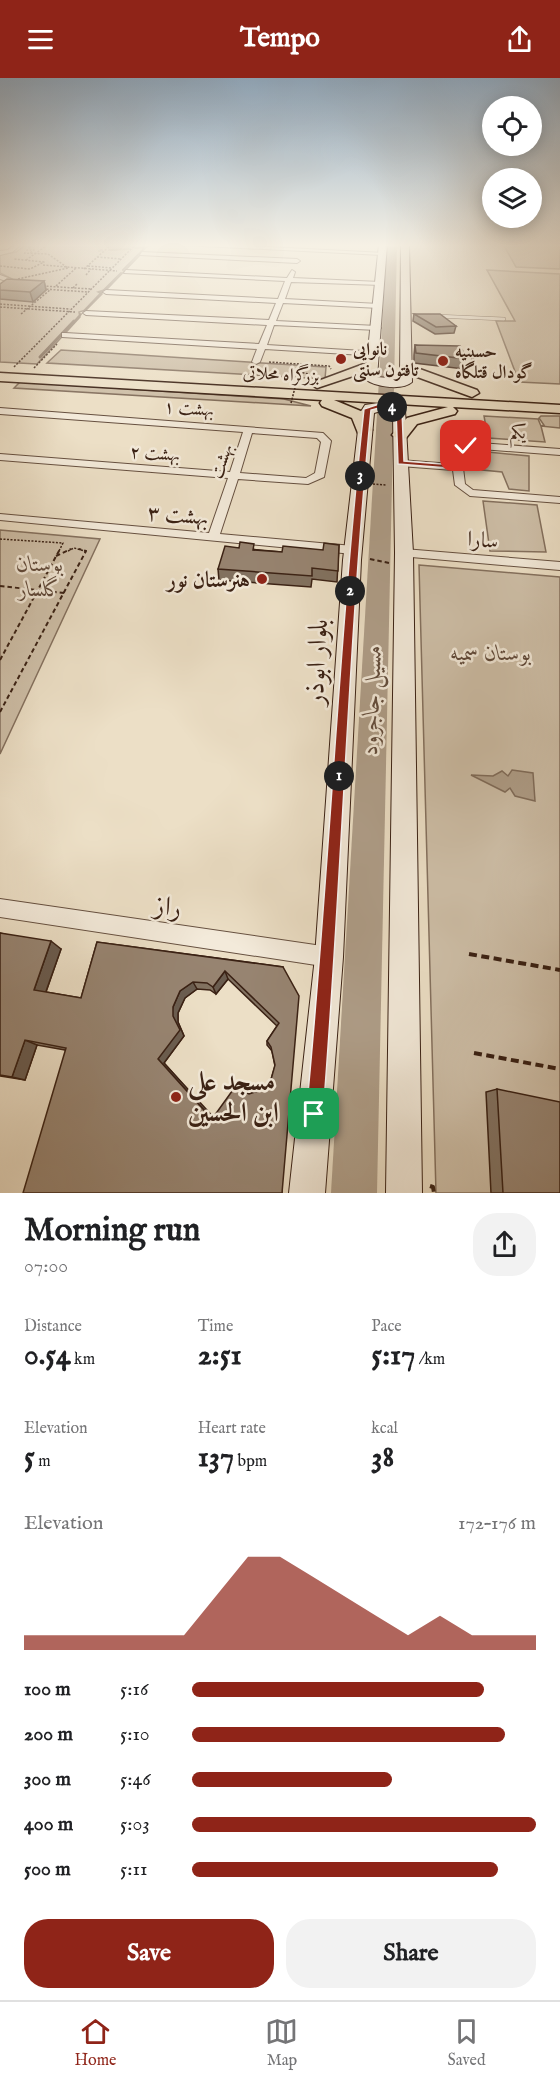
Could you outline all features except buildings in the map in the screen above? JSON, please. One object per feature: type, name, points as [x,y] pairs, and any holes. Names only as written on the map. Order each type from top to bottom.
[{"type":"highway","name":"بزرگراه محلاتی","points":[[7,366],[64,375],[126,379],[297,399],[386,391],[560,397]]},
{"type":"highway","name":"بزرگراه محلاتی","points":[[0,378],[64,375]]},
{"type":"highway","name":"بزرگراه محلاتی","points":[[126,379],[313,379],[493,405],[560,409]]},
{"type":"highway","points":[[313,379],[386,391],[433,380],[472,393]]},
{"type":"highway","points":[[297,399],[353,411],[358,415],[386,391]]},
{"type":"highway","points":[[400,435],[412,421],[426,415],[493,405]]},
{"type":"main road","name":"بلوار ابوذر","points":[[379,296],[377,328],[386,391],[400,435],[396,558],[404,1193]]},
{"type":"main road","name":"بلوار ابوذر","points":[[307,1193],[361,555],[386,391],[411,315],[409,296]]},
{"type":"street","points":[[184,296],[378,306]]},
{"type":"street","points":[[257,362],[283,296]]},
{"type":"street","points":[[86,313],[377,328]]},
{"type":"street","points":[[65,335],[363,353]]},
{"type":"street","name":"بهشت ۱","points":[[0,411],[320,435],[326,441],[321,475],[308,481]]},
{"type":"street","name":"بهشت","points":[[213,537],[249,429]]},
{"type":"street","name":"یکم","points":[[458,467],[456,451],[466,446],[560,452]]},
{"type":"street","name":"بهشت ۲","points":[[0,457],[308,481]]},
{"type":"street","points":[[400,463],[458,467],[460,485],[470,493],[560,500]]},
{"type":"street","name":"بهشت ۳","points":[[0,517],[213,537],[361,555]]},
{"type":"street","name":"سارا","points":[[396,558],[560,566]]},
{"type":"street","name":"راز","points":[[0,908],[328,957]]},
{"type":"lane","points":[[428,316],[504,319]]},
{"type":"path","points":[[21,314],[44,296]]},
{"type":"path","points":[[7,366],[40,339],[84,296]]},
{"type":"path","points":[[0,304],[70,309]]},
{"type":"path","points":[[0,307],[86,313]]},
{"type":"path","points":[[257,362],[330,366],[334,374]]},
{"type":"path","points":[[297,399],[299,372],[313,379]]},
{"type":"path","points":[[372,484],[386,486]]},
{"type":"path","points":[[0,544],[2,539],[63,543],[0,660]]},
{"type":"path","points":[[0,712],[86,551],[74,548],[56,556]]},
{"type":"path","points":[[361,555],[396,558]]},
{"type":"path","points":[[0,586],[64,593]]},
{"type":"path","points":[[469,954],[560,970]]},
{"type":"path","points":[[474,1053],[560,1069]]},
{"type":"green space","points":[[0,296],[100,296],[86,310],[79,312],[80,317],[37,364],[0,362]]},
{"type":"green space","points":[[501,296],[560,296],[560,384],[519,382],[496,321],[515,321]]},
{"type":"green space","points":[[61,350],[326,367],[325,379],[47,363]]},
{"type":"green space","points":[[20,382],[284,399],[311,406],[14,388]]},
{"type":"green space","points":[[484,416],[538,419],[545,442],[488,438]]},
{"type":"green space","points":[[541,416],[560,416],[560,428],[541,426],[544,425],[539,418]]},
{"type":"green space","points":[[478,451],[529,456],[529,491],[509,489],[502,472],[482,470]]},
{"type":"green space","points":[[483,501],[537,505],[546,552],[490,551]]},
{"type":"green space","name":"بوستان گلسار","points":[[0,530],[100,539],[0,754]]},
{"type":"green space","name":"بوستان سمیه","points":[[419,565],[560,577],[560,1193],[436,1193]]},
{"type":"shaded area","points":[[512,770],[533,773],[535,801],[515,796],[510,788],[505,792],[471,775],[493,776],[502,771],[508,776]]},
{"type":"waterway","points":[[84,311],[98,296]]},
{"type":"waterway","name":"مسیل جاجرود","points":[[354,1193],[379,518],[392,296]]},
{"type":"waterway","points":[[73,323],[81,314]]},
{"type":"waterway","points":[[40,357],[74,321]]},
{"type":"place","name":"نانوایی تافتون سنتی","points":[[341,359]]},
{"type":"place","name":"حسینیه گودال قتلگاه","points":[[443,361]]},
{"type":"place","name":"هنرستان نور","points":[[262,579]]},
{"type":"place","name":"مسجد علی ابن الحسین","points":[[176,1097]]},
{"type":"route","points":[[314,1114],[328,957],[352,560],[368,409],[379,406],[399,410],[400,463],[458,467],[456,451],[466,446]]}]
